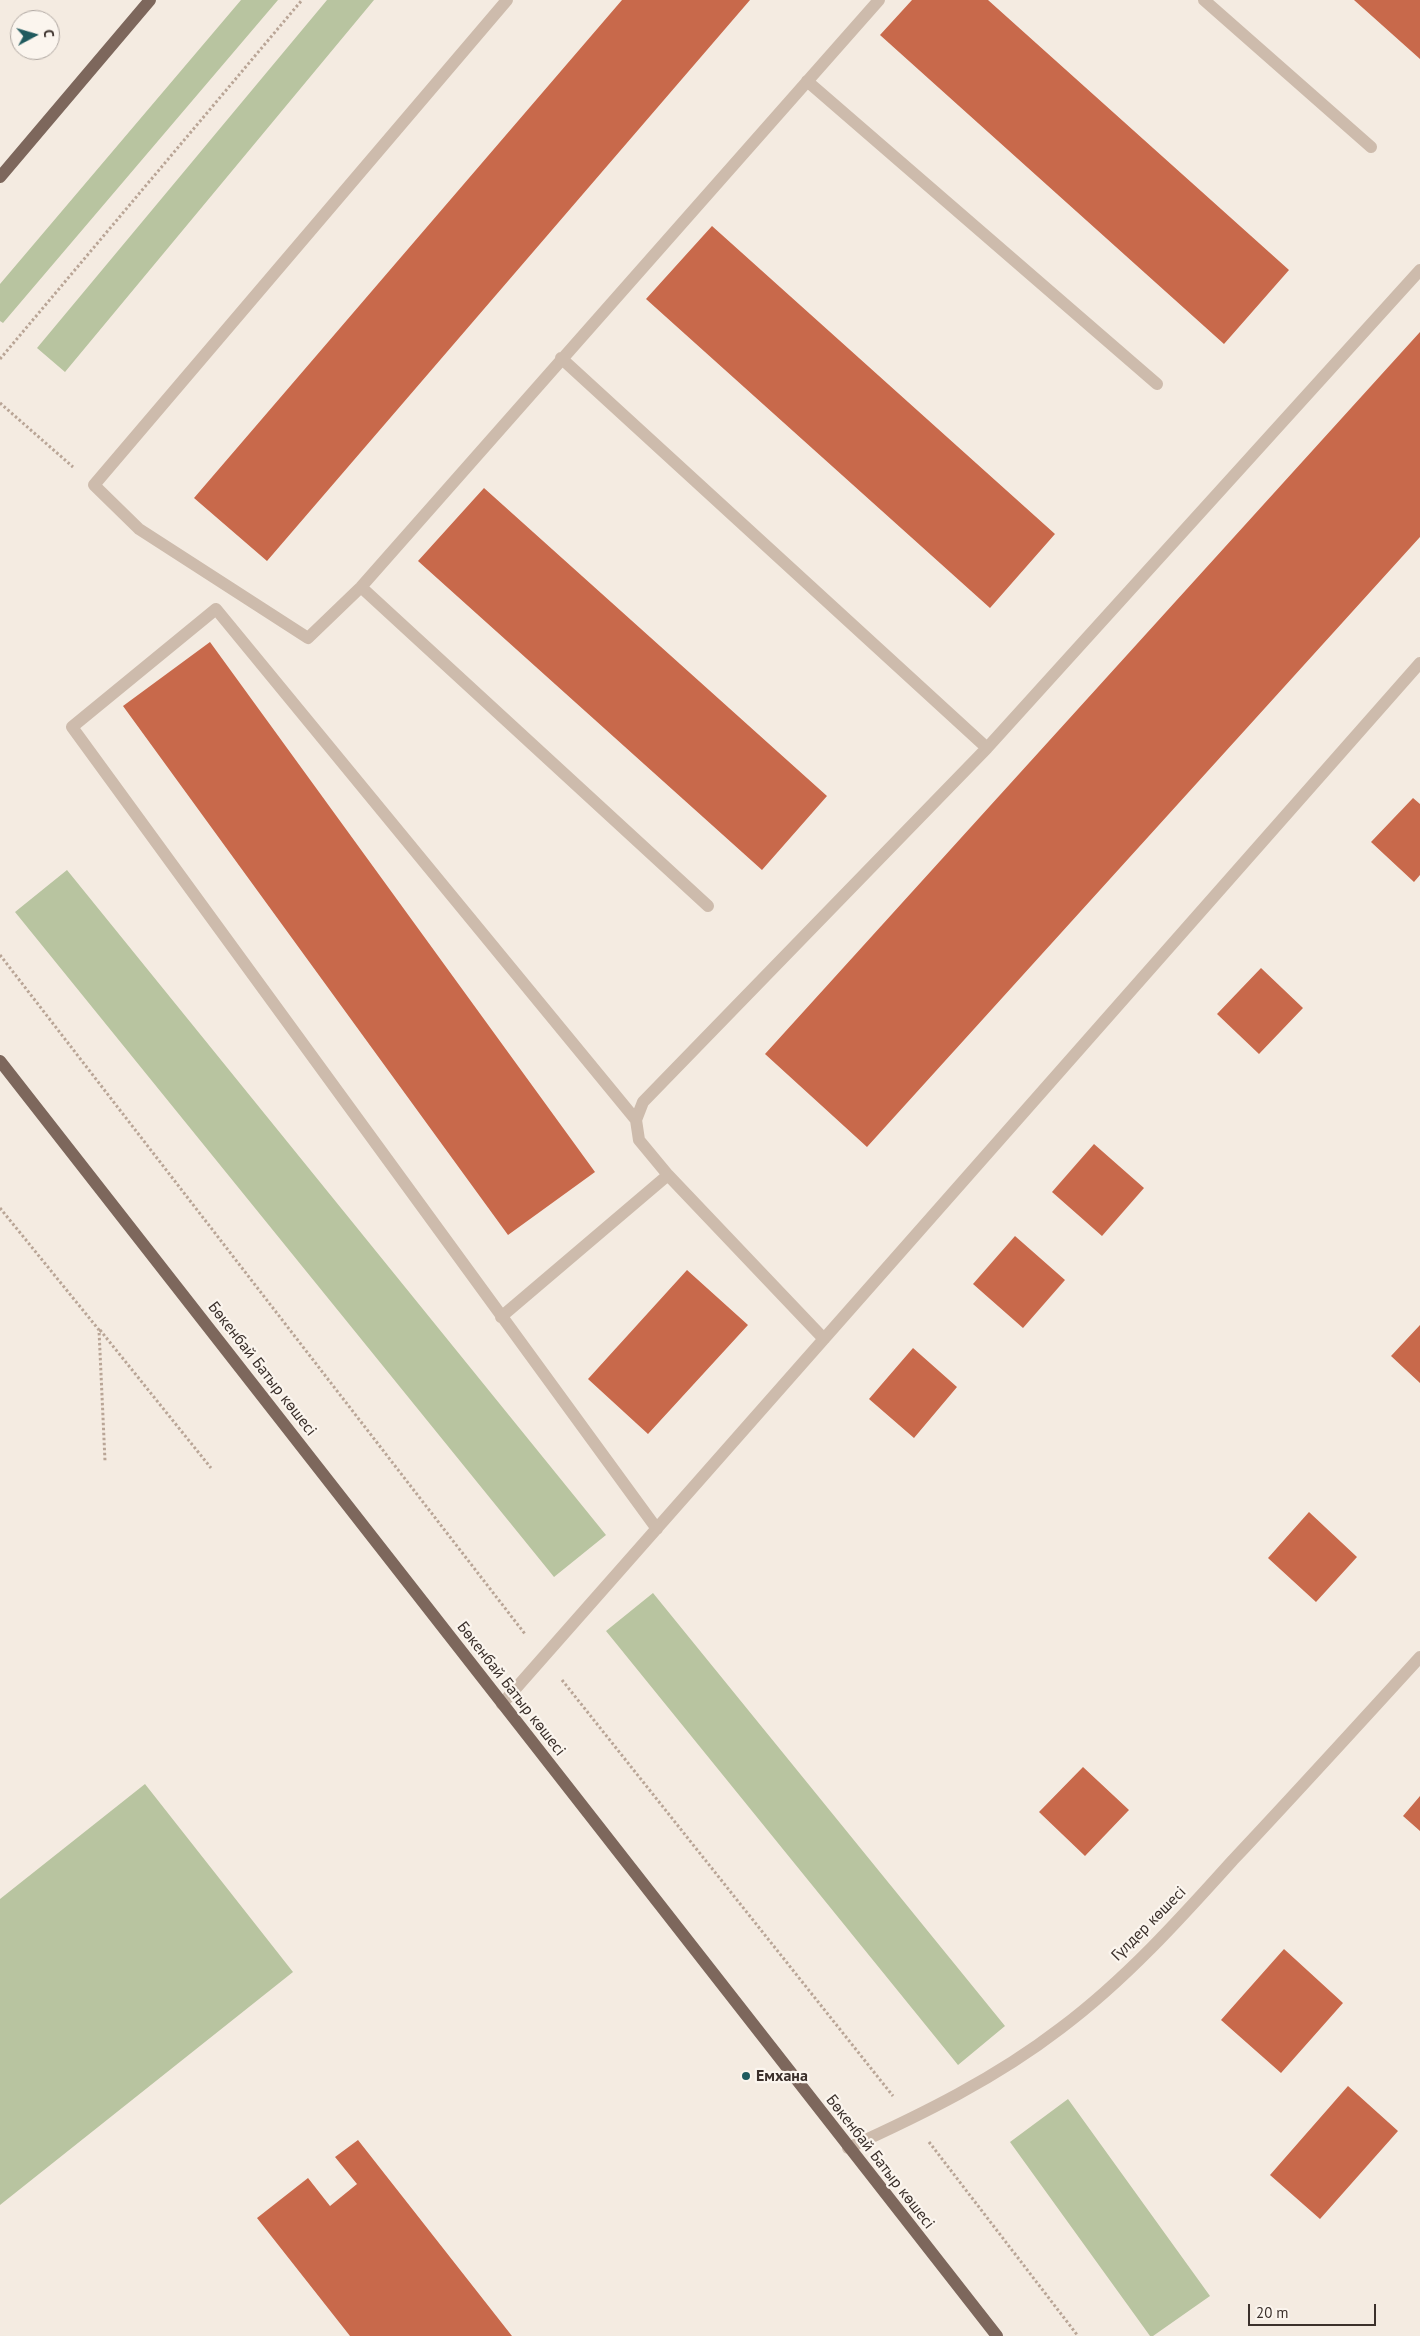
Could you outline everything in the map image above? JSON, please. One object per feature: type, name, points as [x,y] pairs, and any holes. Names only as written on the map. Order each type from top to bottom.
[{"type":"main road","points":[[0,177],[150,0]]},
{"type":"main road","name":"Бөкенбай Батыр көшесі","points":[[0,1061],[848,2148],[997,2336]]},
{"type":"street","points":[[507,0],[94,485],[139,529],[308,638],[361,587],[561,358],[879,0]]},
{"type":"street","points":[[1204,0],[1371,147]]},
{"type":"street","points":[[807,81],[1157,384]]},
{"type":"street","points":[[636,1120],[643,1102],[987,748],[1420,270]]},
{"type":"street","points":[[561,358],[987,748]]},
{"type":"street","points":[[361,587],[708,906]]},
{"type":"street","points":[[657,1529],[500,1317],[72,727],[216,609],[636,1120],[640,1140],[668,1175],[824,1339]]},
{"type":"street","points":[[502,1704],[1420,663]]},
{"type":"street","points":[[500,1317],[668,1175]]},
{"type":"street","name":"Гүлдер көшесі","points":[[848,2148],[932,2110],[1015,2062],[1062,2028],[1103,1994],[1210,1885],[1420,1658]]},
{"type":"path","points":[[0,359],[302,0]]},
{"type":"path","points":[[0,403],[94,485]]},
{"type":"path","points":[[0,1208],[210,1468]]},
{"type":"path","points":[[99,1330],[105,1461]]},
{"type":"green space","points":[[241,0],[278,0],[3,323],[0,321],[0,284]]},
{"type":"green space","points":[[327,0],[374,0],[65,372],[37,348]]},
{"type":"green space","points":[[67,870],[606,1535],[554,1577],[15,912]]},
{"type":"green space","points":[[653,1593],[1005,2026],[958,2065],[606,1631]]},
{"type":"green space","points":[[145,1784],[293,1972],[0,2205],[0,1899]]},
{"type":"green space","points":[[1068,2099],[1210,2296],[1153,2336],[1150,2336],[1010,2142]]},
{"type":"building","points":[[622,0],[750,0],[267,561],[194,498]]},
{"type":"building","points":[[912,0],[988,0],[1289,270],[1224,344],[880,35]]},
{"type":"building","points":[[1354,0],[1420,0],[1420,59]]},
{"type":"building","points":[[712,226],[1055,534],[990,608],[646,299]]},
{"type":"building","points":[[1420,332],[1420,537],[867,1147],[765,1054]]},
{"type":"building","points":[[484,488],[827,796],[762,870],[418,561]]},
{"type":"building","points":[[210,642],[595,1172],[508,1235],[123,706]]},
{"type":"building","points":[[1413,798],[1420,804],[1420,875],[1414,882],[1371,842]]},
{"type":"building","points":[[1261,968],[1303,1008],[1259,1054],[1217,1014]]},
{"type":"building","points":[[1094,1144],[1144,1188],[1102,1236],[1052,1192]]},
{"type":"building","points":[[1015,1236],[1065,1280],[1023,1328],[973,1284]]},
{"type":"building","points":[[687,1270],[748,1325],[648,1434],[588,1379]]},
{"type":"building","points":[[1420,1325],[1420,1383],[1391,1356]]},
{"type":"building","points":[[913,1348],[957,1387],[914,1438],[869,1399]]},
{"type":"building","points":[[1309,1512],[1357,1557],[1316,1602],[1268,1558]]},
{"type":"building","points":[[1083,1767],[1129,1810],[1085,1856],[1039,1812]]},
{"type":"building","points":[[1420,1796],[1420,1831],[1403,1816]]},
{"type":"building","points":[[1284,1949],[1343,2003],[1281,2073],[1221,2020]]},
{"type":"building","points":[[1348,2086],[1398,2131],[1320,2219],[1270,2175]]},
{"type":"building","points":[[358,2140],[512,2336],[350,2336],[257,2218],[308,2178],[330,2206],[357,2184],[335,2157]]},
{"type":"place","name":"Емхана","points":[[746,2076]]}]
